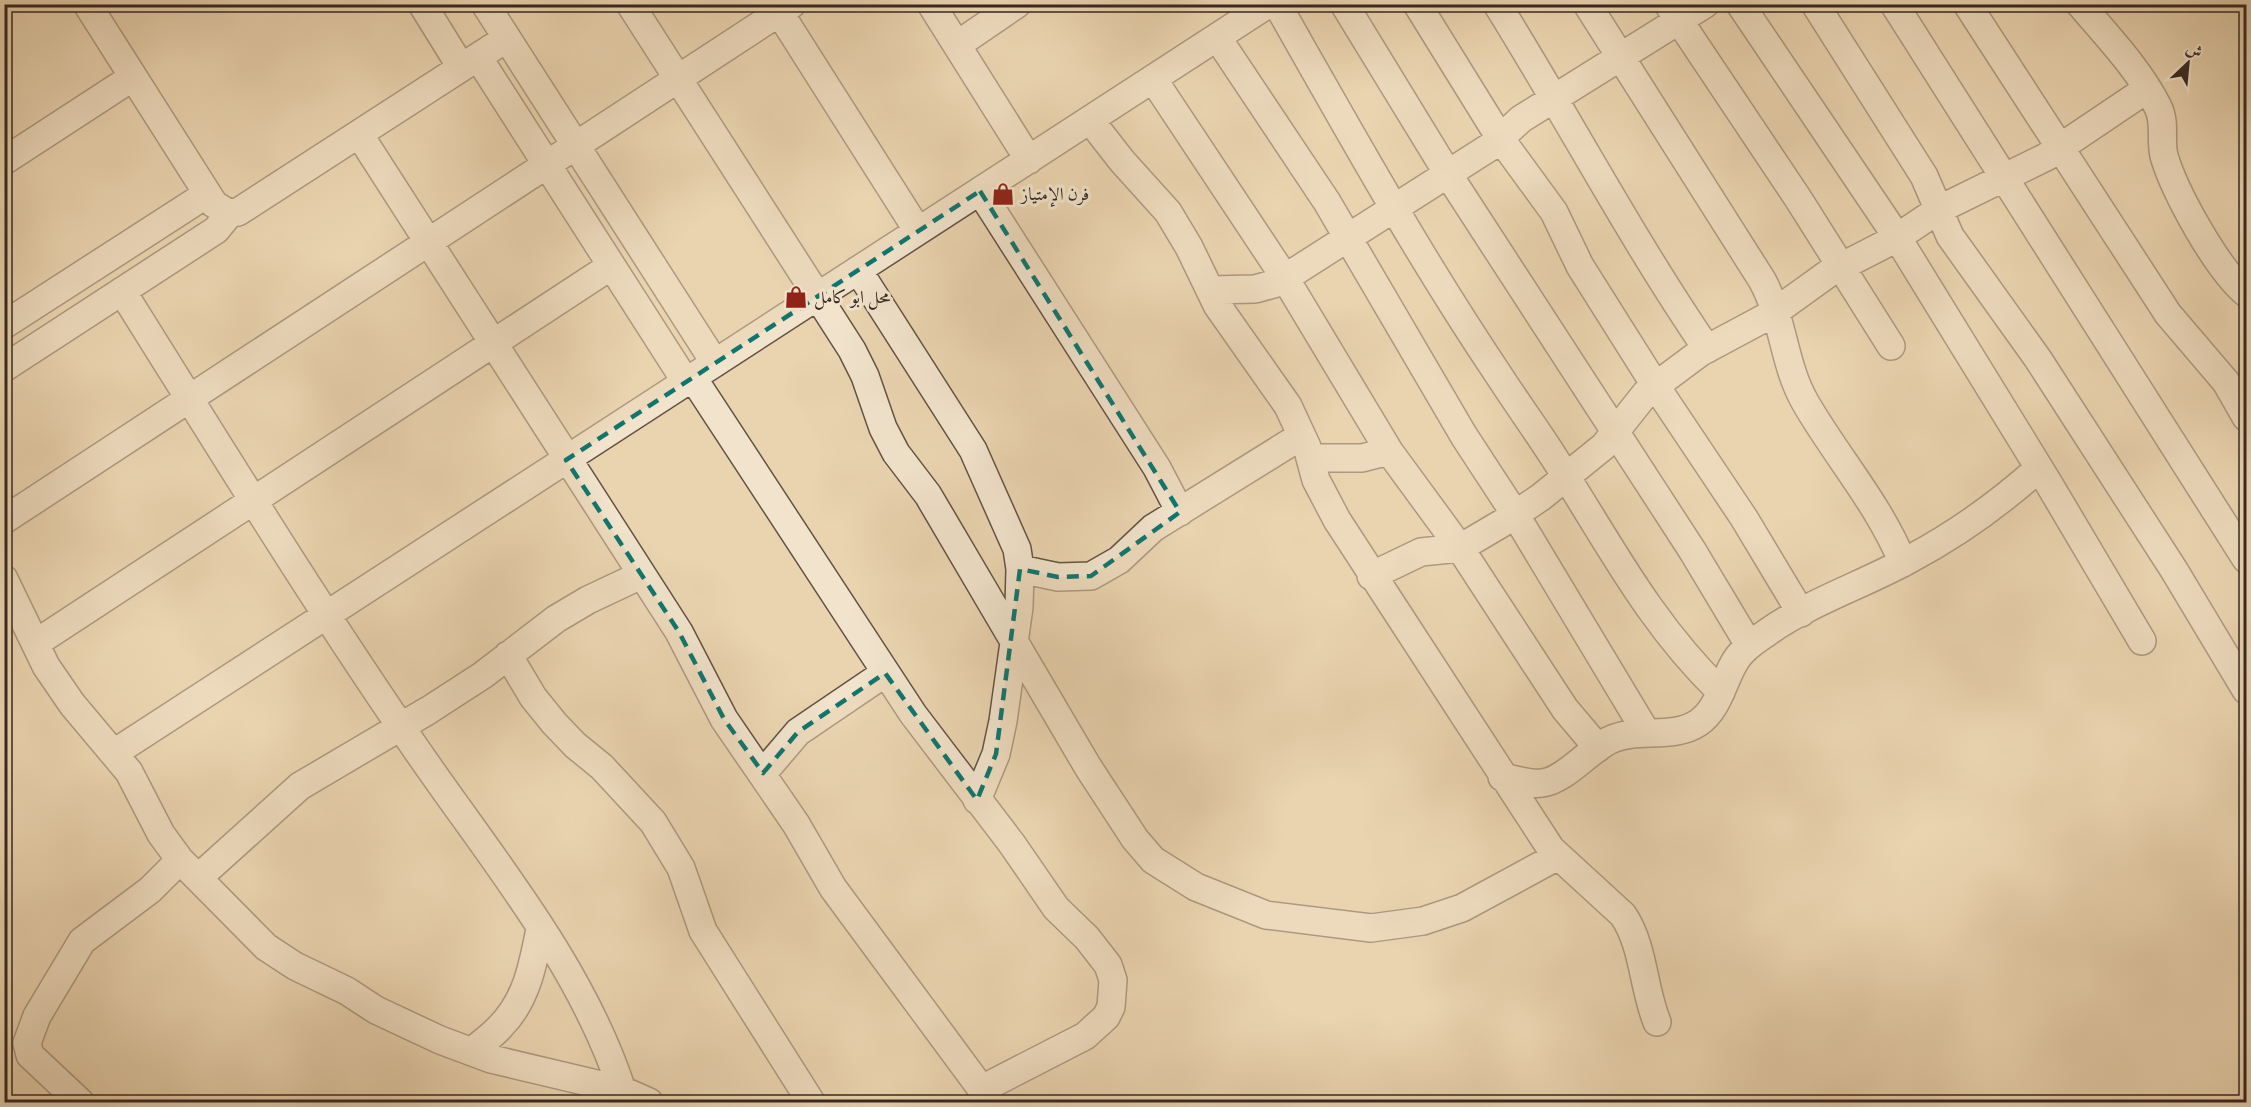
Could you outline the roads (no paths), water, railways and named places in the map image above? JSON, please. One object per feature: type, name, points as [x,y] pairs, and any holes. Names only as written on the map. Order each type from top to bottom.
[{"type":"street","points":[[87,4],[207,194],[218,209],[230,213],[238,212],[507,38]]},
{"type":"street","points":[[422,4],[470,62],[547,165],[611,266],[698,374]]},
{"type":"street","points":[[359,134],[566,460],[679,632],[724,719],[763,773],[858,925],[986,1096],[1098,1027],[1111,1006],[1113,981],[1108,965],[1099,952],[1056,908],[1012,844],[976,800],[885,673],[698,374],[576,146],[485,4]]},
{"type":"street","points":[[630,4],[852,350],[865,376],[883,428],[896,453],[928,495],[1088,767],[1135,839],[1153,860],[1174,874],[1226,901],[1266,915],[1371,928],[1423,921],[1462,908],[1558,856]]},
{"type":"street","points":[[932,4],[1029,160]]},
{"type":"street","points":[[957,45],[1017,4]]},
{"type":"street","points":[[114,753],[1268,4]]},
{"type":"street","points":[[1277,4],[1396,209],[1498,374],[1566,476],[1598,533],[1662,627],[1700,673],[1721,692]]},
{"type":"street","points":[[1344,4],[1448,174],[1692,550],[1749,645]]},
{"type":"street","points":[[1417,4],[1500,138],[1554,212],[1580,266],[1655,385],[1744,518],[1801,613]]},
{"type":"street","points":[[1497,4],[1555,98],[1640,245],[1707,349]]},
{"type":"street","points":[[1587,4],[1622,56],[1692,173],[1762,280],[1777,311],[1790,369],[1804,401],[1883,522],[1903,563]]},
{"type":"street","points":[[1210,290],[1255,289],[1277,284],[1448,174],[1500,138],[1521,119],[1622,56],[1674,13],[1705,4]]},
{"type":"street","points":[[1740,4],[1897,237],[2142,641]]},
{"type":"street","points":[[1815,4],[1924,176],[1950,236],[2038,359],[2174,570],[2247,690]]},
{"type":"street","points":[[1894,4],[2247,559]]},
{"type":"street","points":[[1967,4],[2168,314],[2226,382],[2247,417]]},
{"type":"street","points":[[2080,4],[2119,50],[2147,89],[2162,119],[2163,154],[2181,199],[2230,278],[2247,293]]},
{"type":"street","points":[[4,520],[678,79],[782,7],[918,231]]},
{"type":"street","points":[[1674,13],[1799,200],[1891,346]]},
{"type":"street","points":[[1217,38],[1327,202],[1464,436],[1515,514],[1646,732]]},
{"type":"street","points":[[4,161],[133,77]]},
{"type":"street","points":[[1153,79],[1285,278],[1389,451],[1460,548],[1565,709],[1598,748]]},
{"type":"street","points":[[1371,576],[1420,552],[1460,548],[1515,514],[1604,446],[1655,385],[1707,349],[1777,311],[1829,273],[1897,237],[1938,210],[2060,148],[2147,89]]},
{"type":"street","points":[[1090,120],[1122,161],[1168,212],[1237,337],[1288,406],[1306,447],[1316,480],[1371,576],[1502,777],[1558,856],[1623,915],[1632,928],[1649,1003],[1657,1022]]},
{"type":"street","points":[[980,191],[1157,468],[1180,512]]},
{"type":"street","points":[[4,325],[207,194]]},
{"type":"street","points":[[4,368],[220,227],[230,213]]},
{"type":"street","points":[[36,643],[611,266]]},
{"type":"street","points":[[858,270],[973,450],[1017,549],[1020,569],[1019,608],[996,754],[976,800]]},
{"type":"street","points":[[122,291],[252,501],[402,728],[540,929],[602,1034],[622,1090]]},
{"type":"street","points":[[1020,569],[1058,577],[1090,576],[1119,560],[1153,528],[1306,447],[1362,458],[1389,451]]},
{"type":"street","points":[[1502,777],[1542,783],[1555,780],[1611,739],[1646,732],[1676,732],[1700,722],[1721,692],[1733,663],[1749,645],[1801,613],[1903,563],[1964,526],[2014,490],[2039,468]]},
{"type":"street","points":[[80,1102],[30,1055],[27,1043],[37,1016],[82,940],[150,890],[189,869],[300,786],[402,728],[483,675],[556,619],[588,600],[641,575]]},
{"type":"street","points":[[4,579],[56,682],[129,772],[161,834],[189,869],[266,947],[295,966],[335,984],[398,1022],[472,1052],[542,1073],[622,1090],[650,1102]]},
{"type":"street","points":[[508,655],[524,683],[554,723],[602,767],[653,822],[681,868],[703,932],[811,1102]]},
{"type":"street","points":[[763,773],[798,732],[885,673]]},
{"type":"street","points":[[472,1052],[500,1028],[518,1003],[531,976],[540,929]]},
{"type":"place","name":"فرن الإمتياز","points":[[1003,194]]},
{"type":"place","name":"محل ابو كامل","points":[[796,297]]}]
